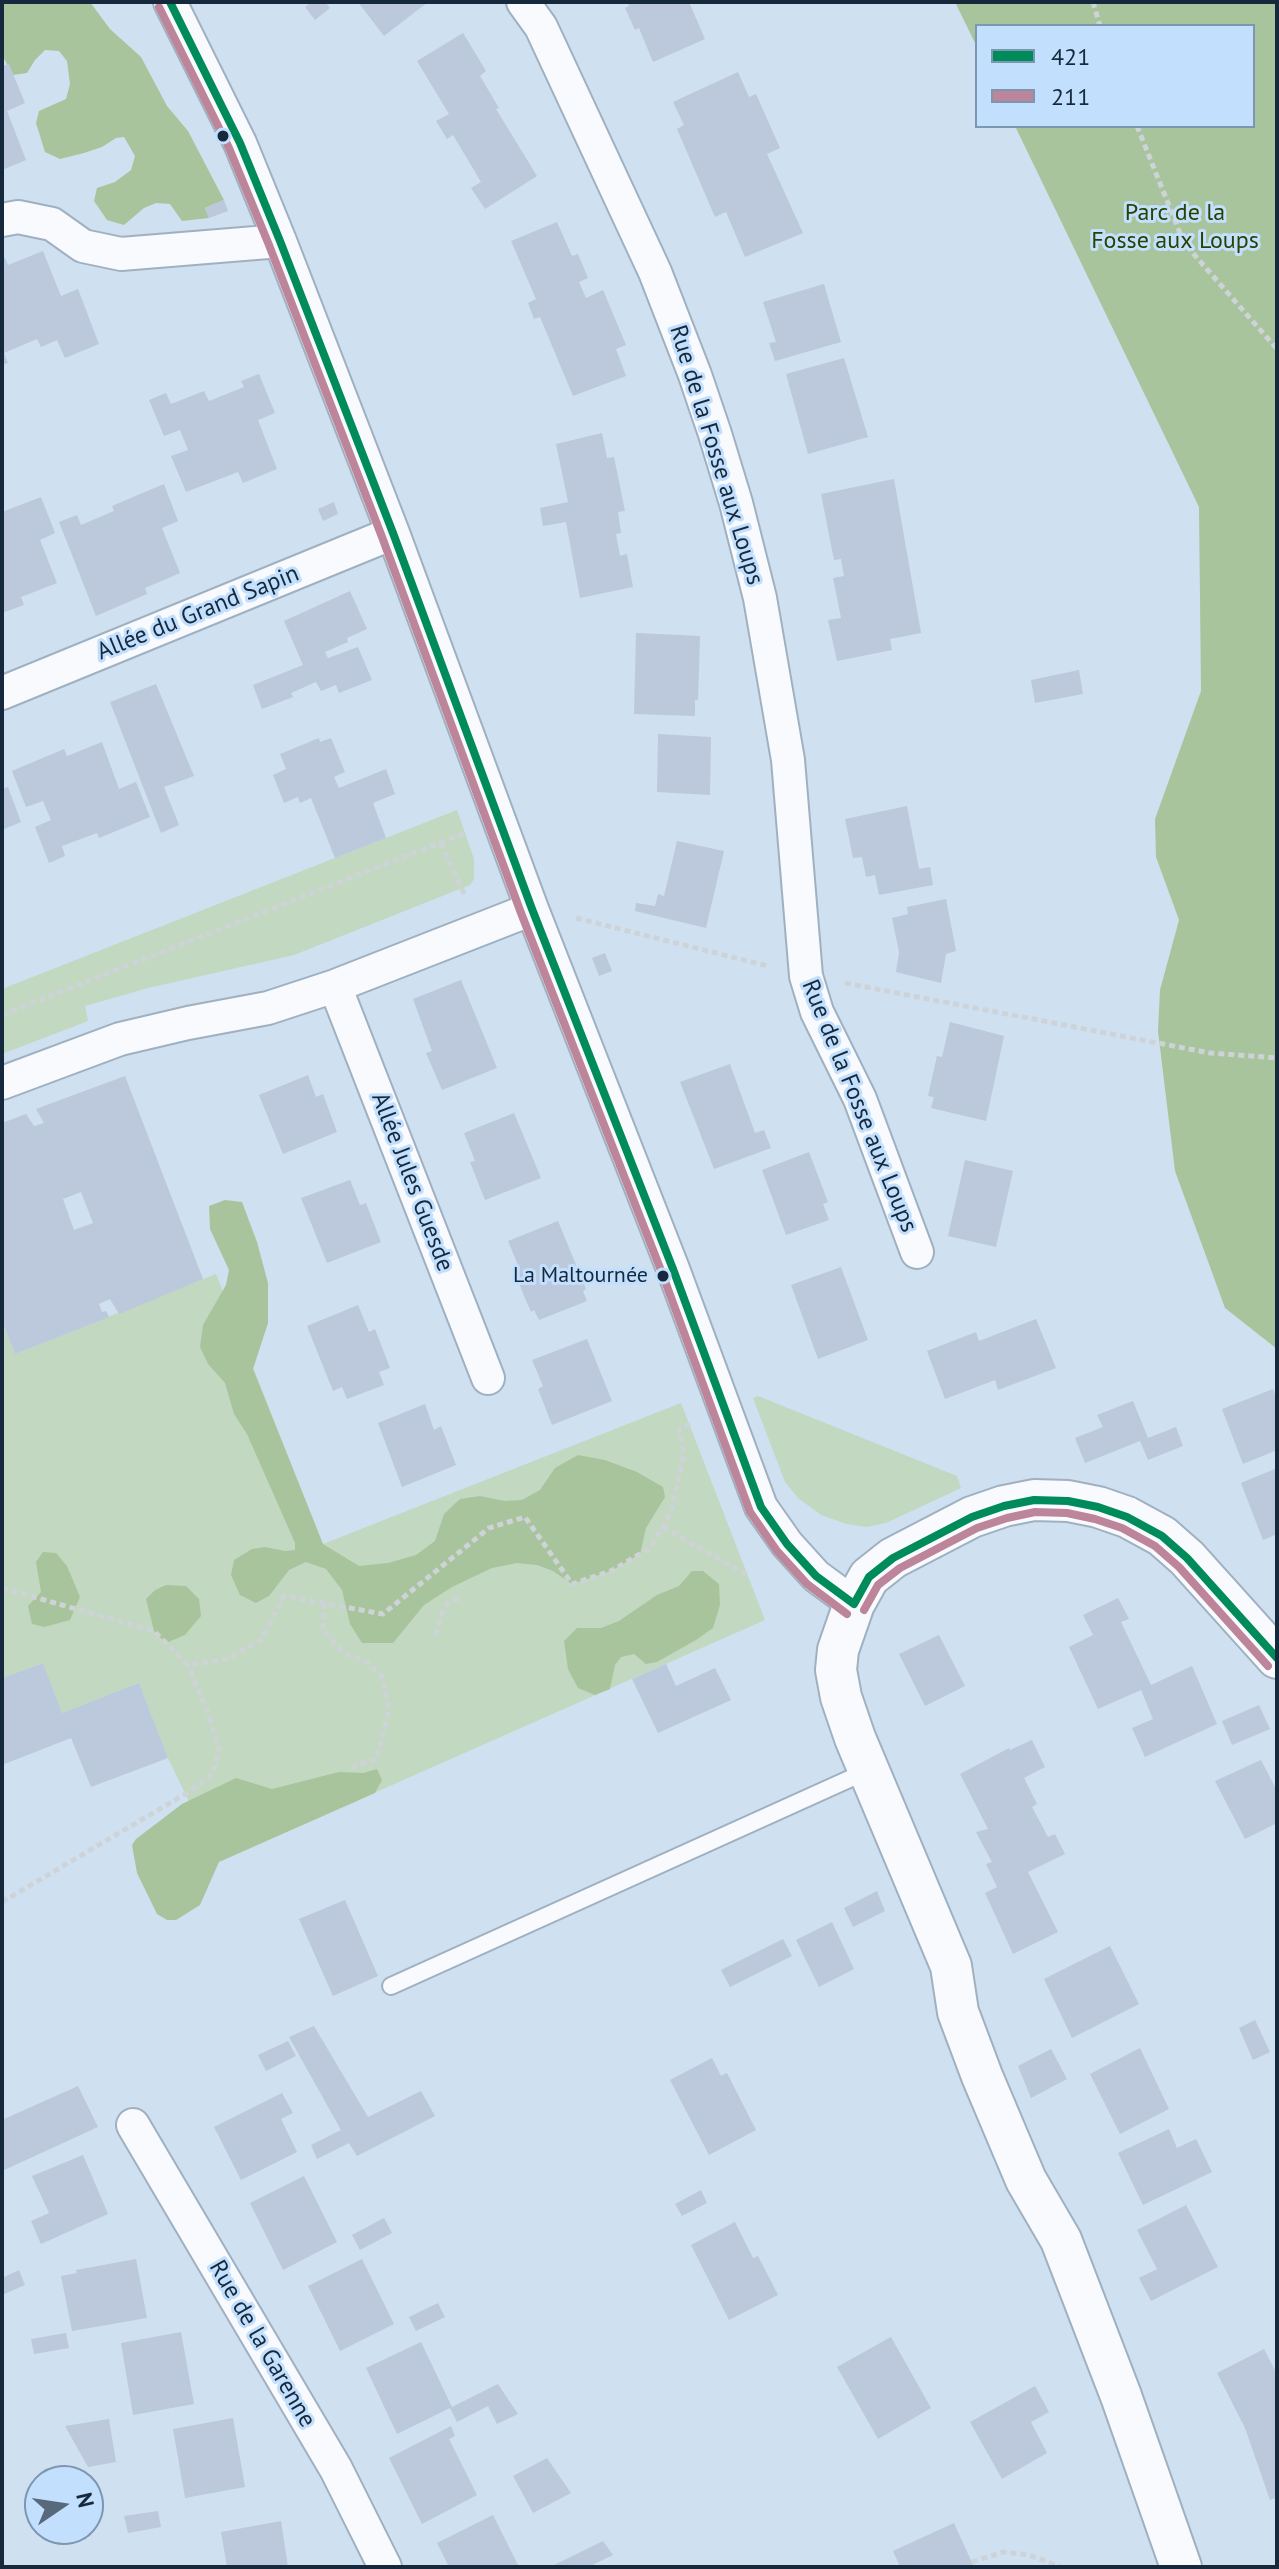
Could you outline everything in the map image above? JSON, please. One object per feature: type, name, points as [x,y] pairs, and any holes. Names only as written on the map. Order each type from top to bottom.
[{"type":"street","points":[[170,2],[240,143],[280,241],[761,1507],[787,1544],[816,1576],[854,1604]]},
{"type":"street","name":"Rue de la Fosse aux Loups","points":[[523,2],[548,41],[655,272],[695,375],[736,503],[760,598],[788,760],[806,976],[817,1012],[860,1099],[917,1252]]},
{"type":"street","points":[[2,220],[18,217],[52,224],[83,246],[121,254],[280,241]]},
{"type":"street","name":"Allée du Grand Sapin","points":[[2,693],[393,533]]},
{"type":"street","points":[[2,1083],[120,1039],[268,1008],[335,986],[532,909]]},
{"type":"street","name":"Allée Jules Guesde","points":[[335,986],[488,1378]]},
{"type":"street","points":[[1181,2567],[1121,2396],[1061,2240],[1026,2180],[958,2012],[951,1966],[841,1697],[836,1670],[838,1650],[854,1604],[869,1577],[893,1558],[972,1517],[1034,1500],[1068,1501],[1098,1507],[1127,1517],[1162,1536],[1187,1558],[1277,1658]]},
{"type":"street","name":"Rue de la Garenne","points":[[133,2125],[336,2469],[385,2567]]},
{"type":"lane","points":[[391,1986],[869,1770]]},
{"type":"path","points":[[1093,2],[1099,24]]},
{"type":"path","points":[[1138,128],[1184,243],[1277,349]]},
{"type":"path","points":[[2,1015],[499,820]]},
{"type":"path","points":[[441,843],[480,929]]},
{"type":"path","points":[[564,916],[806,976],[1210,1053],[1277,1058]]},
{"type":"path","points":[[188,1665],[227,1659],[261,1640],[284,1596],[383,1614],[489,1528],[525,1517],[572,1584],[611,1571],[650,1548],[671,1513],[684,1454],[679,1429],[724,1411]]},
{"type":"path","points":[[662,1527],[749,1576]]},
{"type":"path","points":[[2,1588],[154,1631],[188,1665],[219,1749],[213,1774],[192,1790],[2,1902]]},
{"type":"path","points":[[436,1635],[448,1603],[461,1598]]},
{"type":"path","points":[[324,1603],[323,1631],[344,1653],[367,1662],[382,1676],[389,1709],[377,1759],[351,1767]]},
{"type":"path","points":[[972,2562],[1003,2552],[1029,2555],[1061,2567]]},
{"type":"green space","points":[[2,2],[90,2],[110,29],[141,57],[167,106],[188,131],[224,200],[205,208],[209,218],[182,221],[170,204],[156,203],[144,208],[124,225],[107,220],[94,201],[97,188],[115,182],[131,170],[135,156],[124,137],[60,159],[45,152],[36,123],[39,111],[66,99],[70,84],[67,61],[59,51],[45,50],[27,73],[13,75],[2,55]]},
{"type":"green space","name":"Parc de la Fosse aux Loups","points":[[955,2],[1277,2],[1277,1349],[1225,1308],[1175,1171],[1158,1031],[1160,990],[1179,920],[1156,857],[1155,819],[1201,691],[1199,507],[1016,128],[1255,128],[1255,24],[975,24],[975,43]]},
{"type":"green space","points":[[457,810],[474,859],[474,879],[470,885],[294,955],[148,988],[85,1006],[88,1021],[2,1054],[2,989]]},
{"type":"green space","points":[[225,1200],[242,1202],[268,1283],[268,1323],[253,1369],[323,1544],[359,1566],[388,1563],[416,1555],[435,1541],[444,1514],[460,1499],[480,1496],[505,1501],[522,1500],[540,1490],[555,1468],[578,1455],[605,1460],[637,1472],[663,1487],[665,1497],[646,1528],[640,1554],[611,1571],[572,1584],[537,1565],[517,1563],[492,1568],[452,1587],[424,1605],[393,1643],[362,1643],[350,1624],[342,1590],[326,1569],[306,1562],[289,1570],[269,1596],[256,1603],[240,1595],[231,1575],[234,1560],[252,1549],[295,1550],[295,1543],[247,1434],[234,1414],[225,1383],[208,1364],[200,1347],[203,1325],[226,1285],[229,1270],[210,1229],[209,1206]]},
{"type":"green space","points":[[216,1274],[323,1544],[681,1403],[765,1620],[218,1862],[168,1758],[139,1683],[62,1713],[43,1663],[2,1678],[2,1321],[15,1354]]},
{"type":"green space","points":[[758,1396],[957,1476],[961,1488],[886,1523],[867,1527],[821,1515],[798,1498],[785,1482],[753,1398]]},
{"type":"green space","points":[[43,1552],[56,1553],[67,1566],[80,1597],[70,1620],[44,1627],[32,1624],[28,1606],[41,1592],[36,1562]]},
{"type":"green space","points":[[692,1571],[703,1571],[719,1584],[720,1605],[713,1628],[657,1662],[646,1664],[634,1654],[621,1657],[615,1665],[610,1689],[595,1695],[578,1688],[568,1669],[564,1641],[577,1628],[601,1628],[619,1621],[657,1595],[679,1586]]},
{"type":"green space","points":[[166,1585],[186,1586],[199,1599],[201,1616],[185,1635],[166,1643],[154,1631],[146,1599]]},
{"type":"green space","points":[[377,1769],[382,1780],[375,1793],[219,1862],[200,1905],[176,1920],[167,1920],[157,1914],[137,1873],[132,1845],[182,1804],[236,1778],[272,1789],[339,1772],[363,1773]]},
{"type":"building","points":[[312,2],[325,2],[330,8],[315,20],[305,7]]},
{"type":"building","points":[[358,2],[428,2],[384,36]]},
{"type":"building","points":[[628,2],[689,2],[705,39],[653,62],[639,28],[635,30],[625,8],[629,6]]},
{"type":"building","points":[[463,33],[486,71],[480,76],[499,108],[496,109],[537,176],[485,209],[471,188],[481,182],[453,135],[447,139],[436,121],[449,114],[417,61]]},
{"type":"building","points":[[9,64],[25,103],[7,111],[26,160],[2,170],[2,66]]},
{"type":"building","points":[[738,72],[749,97],[756,94],[780,148],[767,154],[803,233],[745,257],[726,212],[715,217],[677,129],[684,125],[673,102]]},
{"type":"building","points":[[224,200],[228,211],[209,218],[205,208]]},
{"type":"building","points":[[557,222],[572,256],[578,254],[588,278],[579,282],[586,298],[603,290],[626,345],[616,349],[626,376],[573,396],[540,317],[534,319],[528,303],[536,299],[511,241]]},
{"type":"building","points":[[43,251],[61,296],[78,289],[99,344],[65,358],[57,340],[41,347],[37,339],[4,353],[8,363],[2,365],[2,259],[5,258],[8,265]]},
{"type":"building","points":[[824,284],[841,342],[775,361],[769,343],[776,342],[763,302]]},
{"type":"building","points":[[844,358],[868,437],[808,454],[786,374]]},
{"type":"building","points":[[259,374],[275,413],[258,420],[277,469],[243,483],[238,472],[186,492],[171,456],[188,450],[180,430],[164,436],[149,400],[166,393],[171,404],[204,391],[209,401],[244,387],[241,381]]},
{"type":"building","points":[[602,433],[607,458],[614,457],[625,511],[618,512],[621,533],[616,534],[620,556],[627,554],[633,587],[580,598],[566,522],[543,526],[540,508],[568,502],[556,444]]},
{"type":"building","points":[[894,479],[921,633],[890,639],[892,650],[837,661],[828,620],[841,618],[833,578],[844,576],[841,559],[834,560],[821,494]]},
{"type":"building","points":[[164,484],[178,521],[162,528],[180,573],[145,588],[147,594],[96,616],[59,522],[77,515],[81,525],[114,511],[112,506]]},
{"type":"building","points":[[41,497],[55,533],[40,540],[57,583],[21,597],[24,605],[2,613],[2,512]]},
{"type":"building","points":[[334,502],[338,514],[323,521],[318,509]]},
{"type":"building","points":[[350,591],[367,629],[325,652],[328,658],[358,647],[372,680],[339,693],[336,685],[321,691],[316,682],[291,693],[293,697],[262,709],[253,685],[303,665],[284,621]]},
{"type":"building","points":[[636,633],[700,636],[695,716],[634,714]]},
{"type":"building","points":[[1079,670],[1083,694],[1035,703],[1031,680]]},
{"type":"building","points":[[156,684],[194,776],[164,787],[179,825],[161,833],[110,702]]},
{"type":"building","points":[[658,734],[711,737],[710,795],[657,792]]},
{"type":"building","points":[[319,738],[320,742],[331,738],[345,772],[334,777],[339,788],[386,769],[395,794],[373,803],[386,838],[335,858],[311,798],[300,803],[298,797],[284,803],[273,775],[286,769],[280,754]]},
{"type":"building","points":[[102,742],[119,789],[136,782],[150,817],[99,838],[97,833],[62,846],[65,856],[49,863],[35,827],[51,820],[43,801],[26,807],[12,771],[64,749],[67,756]]},
{"type":"building","points":[[8,787],[21,822],[2,830],[2,789]]},
{"type":"building","points":[[907,806],[919,869],[930,867],[933,885],[879,895],[875,875],[866,877],[862,857],[853,858],[845,819]]},
{"type":"building","points":[[677,841],[724,851],[706,928],[635,911],[636,903],[655,906],[658,894],[664,896]]},
{"type":"building","points":[[946,899],[956,951],[946,954],[941,983],[896,972],[899,952],[892,918],[908,914],[907,907]]},
{"type":"building","points":[[605,953],[612,971],[599,976],[592,958]]},
{"type":"building","points":[[461,980],[497,1068],[442,1090],[426,1053],[432,1051],[413,999]]},
{"type":"building","points":[[950,1022],[1004,1036],[986,1121],[931,1108],[934,1097],[928,1096],[937,1056],[942,1057]]},
{"type":"building","points":[[730,1064],[755,1133],[764,1130],[771,1148],[714,1169],[680,1082]]},
{"type":"building","points":[[308,1075],[316,1097],[323,1094],[337,1132],[283,1154],[259,1095]]},
{"type":"building","points":[[125,1076],[203,1279],[119,1314],[110,1299],[99,1304],[102,1312],[106,1311],[109,1317],[15,1354],[2,1321],[2,1123],[26,1114],[34,1126],[44,1123],[36,1109]],"holes":[[[81,1192],[93,1223],[74,1230],[63,1199]]]},
{"type":"building","points":[[514,1113],[541,1178],[485,1200],[470,1162],[475,1161],[464,1133]]},
{"type":"building","points":[[809,1152],[828,1202],[823,1204],[829,1220],[786,1235],[762,1170]]},
{"type":"building","points":[[965,1160],[1013,1171],[996,1247],[948,1236]]},
{"type":"building","points":[[350,1180],[360,1205],[366,1203],[381,1242],[327,1263],[301,1198]]},
{"type":"building","points":[[558,1221],[586,1289],[583,1291],[587,1301],[539,1320],[534,1310],[531,1312],[522,1291],[515,1271],[520,1270],[508,1241]]},
{"type":"building","points":[[841,1267],[868,1340],[818,1359],[791,1285]]},
{"type":"building","points":[[358,1305],[369,1332],[375,1329],[390,1368],[379,1372],[384,1385],[347,1399],[342,1387],[333,1391],[307,1326]]},
{"type":"building","points":[[1036,1319],[1056,1368],[998,1390],[995,1380],[945,1399],[927,1351],[976,1332],[979,1341]]},
{"type":"building","points":[[587,1339],[612,1401],[552,1425],[538,1389],[543,1386],[532,1360]]},
{"type":"building","points":[[1273,1389],[1277,1400],[1277,1450],[1243,1464],[1222,1409]]},
{"type":"building","points":[[1133,1401],[1148,1438],[1176,1427],[1183,1446],[1148,1460],[1140,1441],[1085,1463],[1075,1438],[1103,1427],[1097,1415]]},
{"type":"building","points":[[425,1404],[434,1430],[441,1426],[456,1465],[402,1487],[378,1423]]},
{"type":"building","points":[[1277,1468],[1277,1534],[1263,1540],[1241,1483]]},
{"type":"building","points":[[1118,1598],[1129,1619],[1121,1622],[1151,1685],[1192,1666],[1217,1724],[1145,1757],[1132,1728],[1153,1719],[1141,1690],[1098,1709],[1069,1647],[1093,1635],[1083,1615]]},
{"type":"building","points":[[939,1635],[965,1686],[925,1706],[899,1654]]},
{"type":"building","points":[[43,1663],[62,1713],[139,1683],[168,1758],[91,1787],[71,1738],[2,1765],[2,1678]]},
{"type":"building","points":[[666,1664],[676,1686],[715,1668],[731,1700],[658,1733],[632,1679]]},
{"type":"building","points":[[1259,1705],[1270,1729],[1232,1745],[1222,1721]]},
{"type":"building","points":[[1032,1740],[1045,1767],[1024,1778],[1037,1804],[1032,1807],[1048,1837],[1055,1834],[1065,1854],[1028,1872],[1058,1932],[1013,1954],[985,1893],[997,1887],[986,1864],[992,1862],[976,1832],[988,1829],[960,1774],[1009,1748]]},
{"type":"building","points":[[1261,1760],[1277,1791],[1277,1823],[1245,1839],[1215,1781]]},
{"type":"building","points":[[877,1891],[885,1911],[853,1927],[844,1908]]},
{"type":"building","points":[[345,1900],[378,1976],[333,1996],[299,1919]]},
{"type":"building","points":[[832,1922],[854,1969],[819,1987],[796,1940]]},
{"type":"building","points":[[783,1939],[792,1956],[730,1987],[721,1970]]},
{"type":"building","points":[[1110,1946],[1139,2004],[1072,2038],[1044,1979]]},
{"type":"building","points":[[1255,2020],[1270,2052],[1253,2060],[1239,2028]]},
{"type":"building","points":[[314,2026],[368,2117],[421,2091],[435,2116],[357,2156],[349,2143],[317,2159],[311,2145],[341,2130],[289,2037]]},
{"type":"building","points":[[288,2041],[296,2056],[266,2071],[258,2055]]},
{"type":"building","points":[[1140,2048],[1169,2109],[1120,2134],[1090,2074]]},
{"type":"building","points":[[1051,2049],[1067,2079],[1031,2098],[1018,2066]]},
{"type":"building","points":[[712,2058],[721,2076],[727,2073],[756,2130],[709,2155],[670,2080]]},
{"type":"building","points":[[78,2086],[98,2127],[2,2171],[2,2120]]},
{"type":"building","points":[[282,2093],[293,2113],[281,2119],[297,2152],[241,2180],[214,2127]]},
{"type":"building","points":[[1169,2129],[1177,2148],[1196,2139],[1212,2172],[1143,2205],[1118,2153]]},
{"type":"building","points":[[83,2155],[108,2214],[41,2244],[31,2221],[49,2213],[32,2176]]},
{"type":"building","points":[[304,2176],[337,2242],[283,2270],[250,2203]]},
{"type":"building","points":[[701,2190],[707,2203],[682,2216],[675,2204]]},
{"type":"building","points":[[1186,2205],[1218,2267],[1151,2301],[1139,2278],[1157,2269],[1137,2230]]},
{"type":"building","points":[[384,2218],[392,2233],[360,2250],[352,2235]]},
{"type":"building","points":[[735,2222],[753,2258],[758,2256],[778,2295],[729,2320],[691,2245]]},
{"type":"building","points":[[136,2259],[147,2318],[72,2331],[61,2276],[77,2273],[76,2270]]},
{"type":"building","points":[[362,2259],[394,2324],[340,2351],[308,2286]]},
{"type":"building","points":[[19,2270],[25,2285],[2,2295],[2,2278]]},
{"type":"building","points":[[438,2303],[445,2317],[416,2331],[409,2317]]},
{"type":"building","points":[[181,2332],[194,2404],[133,2415],[121,2343]]},
{"type":"building","points":[[66,2333],[69,2348],[34,2354],[31,2339]]},
{"type":"building","points":[[891,2337],[931,2408],[878,2439],[837,2367]]},
{"type":"building","points":[[421,2342],[452,2407],[498,2384],[518,2414],[497,2424],[488,2406],[457,2422],[450,2408],[397,2434],[366,2368]]},
{"type":"building","points":[[1264,2349],[1277,2374],[1277,2497],[1270,2500],[1245,2428],[1217,2373]]},
{"type":"building","points":[[1035,2386],[1049,2412],[1031,2422],[1047,2453],[1002,2479],[970,2422]]},
{"type":"building","points":[[233,2418],[245,2487],[185,2498],[173,2429]]},
{"type":"building","points":[[109,2419],[116,2462],[87,2465],[65,2426]]},
{"type":"building","points":[[451,2426],[455,2436],[449,2439],[477,2495],[422,2524],[389,2458]]},
{"type":"building","points":[[547,2458],[571,2493],[533,2513],[513,2476]]},
{"type":"building","points":[[158,2511],[161,2527],[128,2533],[124,2516]]},
{"type":"building","points":[[493,2515],[519,2567],[449,2567],[437,2543]]},
{"type":"building","points":[[281,2521],[288,2567],[227,2567],[221,2532]]},
{"type":"building","points":[[954,2523],[974,2567],[900,2567],[893,2551]]},
{"type":"building","points":[[603,2541],[613,2555],[588,2567],[550,2567]]},
{"type":"transit line","name":"421","points":[[170,2],[240,143],[280,241],[761,1507],[787,1544],[816,1576],[854,1604]]},
{"type":"transit line","name":"211","points":[[159,7],[229,148],[269,245],[382,537],[521,913],[662,1273],[750,1512],[777,1551],[807,1584],[847,1614]]},
{"type":"transit line","name":"421","points":[[854,1604],[869,1577],[893,1558],[972,1517],[1034,1500],[1068,1501],[1127,1517],[1162,1536],[1187,1558],[1277,1658]]},
{"type":"transit line","name":"211","points":[[864,1610],[878,1585],[900,1568],[977,1528],[1035,1512],[1067,1513],[1122,1528],[1155,1546],[1179,1567],[1268,1666]]},
{"type":"place","name":"La Maltournée","points":[[663,1276]]}]
